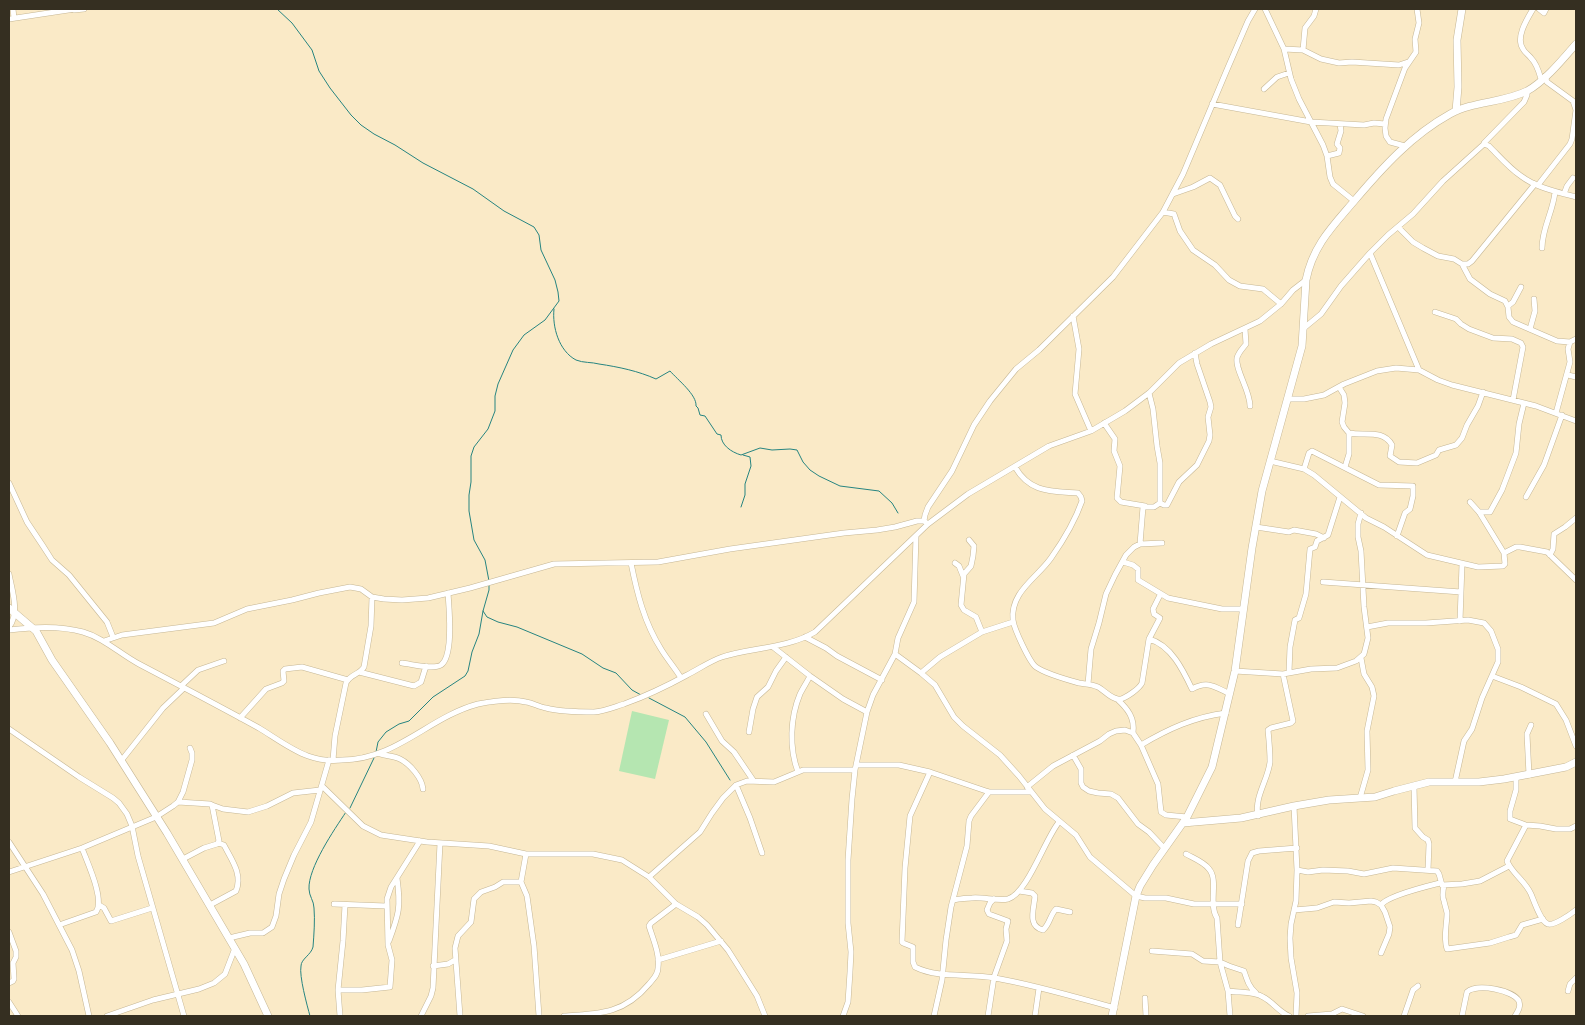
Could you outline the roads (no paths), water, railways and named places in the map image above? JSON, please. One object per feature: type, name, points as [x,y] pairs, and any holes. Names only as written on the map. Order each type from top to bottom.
[{"type":"street","points":[[13,9],[11,18],[84,9]]},
{"type":"street","points":[[926,522],[924,515],[928,507],[952,471],[974,425],[990,402],[1016,369],[1039,350],[1114,277],[1163,212],[1183,174],[1248,21],[1255,9]]},
{"type":"street","points":[[1265,9],[1284,49],[1299,99],[1319,134],[1327,156],[1333,184],[1354,201]]},
{"type":"street","points":[[1303,50],[1305,28],[1314,16],[1316,9]]},
{"type":"street","points":[[1405,146],[1394,144],[1388,139],[1385,132],[1385,124],[1408,62],[1416,52],[1415,39],[1419,23],[1417,9]]},
{"type":"street","points":[[1456,111],[1458,87],[1457,40],[1462,9]]},
{"type":"street","points":[[1462,264],[1468,264],[1472,261],[1570,144],[1574,134],[1576,105],[1543,78],[1530,55],[1524,51],[1520,44],[1523,25],[1533,9]]},
{"type":"street","points":[[1539,9],[1544,13],[1546,9]]},
{"type":"street","points":[[1112,1016],[1136,896],[1140,886],[1185,820],[1212,767],[1236,671],[1256,527],[1270,461],[1302,346],[1308,269],[1319,244],[1326,233],[1391,158],[1405,146],[1443,118],[1456,111],[1527,91],[1543,78],[1576,44]]},
{"type":"street","points":[[1284,49],[1303,50],[1321,59],[1339,63],[1399,65],[1408,62]]},
{"type":"street","points":[[1264,89],[1277,77],[1290,73]]},
{"type":"street","points":[[1304,328],[1321,314],[1341,286],[1370,253],[1414,214],[1444,181],[1483,145],[1524,102],[1527,91]]},
{"type":"street","points":[[1212,104],[1311,122],[1364,125],[1374,123],[1385,124]]},
{"type":"street","points":[[1327,156],[1339,153],[1340,148],[1337,144],[1342,131],[1340,124]]},
{"type":"street","points":[[1483,145],[1488,144],[1513,170],[1536,185],[1576,197]]},
{"type":"street","points":[[1172,194],[1193,187],[1210,178],[1220,185],[1238,220]]},
{"type":"street","points":[[1564,194],[1573,178]]},
{"type":"street","points":[[1542,248],[1544,228],[1555,192]]},
{"type":"street","points":[[1163,212],[1174,214],[1180,231],[1192,250],[1215,265],[1228,280],[1240,286],[1263,289],[1281,304]]},
{"type":"street","points":[[1398,227],[1413,242],[1423,248],[1438,256],[1454,259],[1462,264],[1470,279],[1490,294],[1505,301],[1508,306],[1510,320],[1516,324],[1557,341],[1570,342],[1576,339]]},
{"type":"street","points":[[1370,253],[1419,370]]},
{"type":"street","points":[[9,629],[33,627],[78,630],[104,641],[131,659],[305,755],[331,760],[360,759],[379,754],[444,719],[478,704],[514,700],[528,702],[553,710],[597,712],[608,710],[641,698],[721,658],[773,647],[805,637],[814,632],[916,536],[926,522],[968,494],[1049,446],[1091,431],[1137,403],[1179,363],[1195,353],[1260,321],[1306,280]]},
{"type":"street","points":[[1508,306],[1513,302],[1521,287]]},
{"type":"street","points":[[1530,329],[1535,311],[1534,299]]},
{"type":"street","points":[[1434,312],[1456,319],[1469,330],[1493,338],[1512,339],[1521,343],[1523,347],[1513,400]]},
{"type":"street","points":[[1073,316],[1079,349],[1075,394],[1091,431]]},
{"type":"street","points":[[1244,329],[1246,344],[1237,356],[1237,362],[1247,389],[1250,406]]},
{"type":"street","points":[[1526,497],[1544,465],[1559,414],[1570,362],[1568,349],[1570,342]]},
{"type":"street","points":[[1160,503],[1168,505],[1179,482],[1197,464],[1210,435],[1208,417],[1211,406],[1195,353]]},
{"type":"street","points":[[1287,399],[1315,398],[1380,370],[1396,368],[1419,370],[1452,385],[1524,403],[1576,421]]},
{"type":"street","points":[[1568,374],[1576,377]]},
{"type":"street","points":[[1339,387],[1344,396],[1345,403],[1342,422],[1349,433],[1349,454],[1345,468]]},
{"type":"street","points":[[1349,433],[1360,435],[1379,434],[1388,438],[1392,445],[1390,456],[1399,462],[1417,463],[1436,454],[1439,450],[1456,445],[1462,438],[1464,429],[1478,406],[1482,392]]},
{"type":"street","points":[[1149,393],[1160,463],[1160,503]]},
{"type":"street","points":[[1479,512],[1490,512],[1502,490],[1516,453],[1519,424],[1524,403]]},
{"type":"street","points":[[1104,423],[1115,440],[1114,451],[1120,466],[1117,498],[1121,502],[1145,506],[1154,507],[1160,503]]},
{"type":"street","points":[[1304,469],[1309,453],[1312,451],[1379,485],[1412,486],[1413,496],[1410,509],[1405,513],[1397,536]]},
{"type":"street","points":[[1270,461],[1304,469],[1366,518],[1427,555],[1462,564],[1489,568],[1502,566],[1505,564],[1504,553],[1479,512],[1470,502]]},
{"type":"street","points":[[1016,467],[1029,484],[1063,494],[1078,493],[1082,501],[1076,516],[1054,554],[1020,593],[1014,605],[1013,622],[1030,661],[1037,668],[1066,679],[1096,686],[1117,699],[1131,716],[1134,724],[1133,733]]},
{"type":"street","points":[[9,483],[27,522],[52,560],[74,581],[107,622],[113,637]]},
{"type":"street","points":[[1290,672],[1290,647],[1295,620],[1299,618],[1306,594],[1310,549],[1315,547],[1317,541],[1328,535],[1340,497]]},
{"type":"street","points":[[1140,544],[1141,510],[1145,506]]},
{"type":"street","points":[[1236,671],[1283,674],[1337,668],[1361,658],[1368,644],[1361,551],[1358,536],[1358,524],[1361,514]]},
{"type":"street","points":[[1550,555],[1553,549],[1554,534],[1576,518]]},
{"type":"street","points":[[104,641],[113,637],[214,623],[247,610],[350,587],[361,589],[372,597],[402,600],[428,598],[554,564],[658,562],[730,549],[877,530],[917,521],[926,522]]},
{"type":"street","points":[[1256,527],[1289,532],[1294,530],[1316,534],[1324,538]]},
{"type":"street","points":[[842,1016],[848,1002],[850,972],[848,860],[856,767],[867,712],[895,654],[898,638],[914,602],[916,536]]},
{"type":"street","points":[[964,576],[973,560],[974,546],[969,540]]},
{"type":"street","points":[[1088,684],[1091,649],[1106,594],[1129,552],[1140,544],[1162,543]]},
{"type":"street","points":[[1504,553],[1516,547],[1542,550],[1550,555],[1576,580]]},
{"type":"street","points":[[1123,562],[1136,567],[1139,572],[1138,580],[1160,595],[1212,608],[1244,609]]},
{"type":"street","points":[[631,563],[637,596],[644,615],[662,650],[681,678]]},
{"type":"street","points":[[956,563],[960,566],[964,576],[962,606],[976,617],[982,632]]},
{"type":"street","points":[[1460,620],[1462,564]]},
{"type":"street","points":[[9,574],[14,602],[12,624],[9,629]]},
{"type":"street","points":[[1323,582],[1461,592]]},
{"type":"street","points":[[402,663],[435,667],[440,665],[447,656],[450,622],[448,593]]},
{"type":"street","points":[[1117,699],[1140,688],[1149,639],[1159,621],[1159,616],[1153,612],[1160,595]]},
{"type":"street","points":[[229,938],[250,933],[263,933],[272,927],[284,879],[294,855],[309,828],[331,760],[348,680],[364,667],[371,626],[372,597]]},
{"type":"street","points":[[12,610],[33,627],[52,660],[121,761],[183,859],[235,947],[268,1016]]},
{"type":"street","points":[[1367,627],[1388,623],[1426,623],[1460,620],[1484,623],[1491,631],[1497,644],[1499,656],[1472,729],[1464,741],[1455,782]]},
{"type":"street","points":[[921,673],[945,653],[982,632],[1013,622]]},
{"type":"street","points":[[805,637],[882,680]]},
{"type":"street","points":[[1149,639],[1158,643],[1176,659],[1192,689],[1200,684],[1208,684],[1230,694]]},
{"type":"street","points":[[773,647],[810,676],[867,712]]},
{"type":"street","points":[[895,654],[921,673],[940,692],[950,711],[963,726],[1010,765],[1045,809],[1076,835],[1090,857],[1136,896],[1166,898],[1194,904],[1242,904]]},
{"type":"street","points":[[749,732],[757,697],[768,688],[776,671],[786,657]]},
{"type":"street","points":[[1360,798],[1368,770],[1367,731],[1374,696],[1372,687],[1364,674],[1361,658]]},
{"type":"street","points":[[121,761],[163,708],[198,670],[224,661]]},
{"type":"street","points":[[359,672],[414,686],[421,682],[426,666]]},
{"type":"street","points":[[240,718],[266,689],[282,684],[284,681],[283,671],[285,669],[302,667],[348,680]]},
{"type":"street","points":[[1258,816],[1257,805],[1270,762],[1268,730],[1293,721],[1283,674]]},
{"type":"street","points":[[798,772],[793,756],[793,726],[800,693],[810,676]]},
{"type":"street","points":[[1492,676],[1521,687],[1556,704],[1566,720],[1576,746]]},
{"type":"street","points":[[1141,745],[1188,721],[1208,715],[1226,713]]},
{"type":"street","points":[[706,714],[722,741],[734,752],[753,780]]},
{"type":"street","points":[[1529,775],[1527,734],[1531,725]]},
{"type":"street","points":[[9,729],[113,798],[127,814],[132,826],[152,908],[184,1016]]},
{"type":"street","points":[[1027,787],[1053,766],[1116,731],[1125,730],[1133,733],[1141,745],[1158,784],[1161,812],[1185,820],[1258,816],[1294,806],[1336,799],[1376,797],[1429,782],[1480,782],[1529,775],[1566,767],[1576,762]]},
{"type":"street","points":[[9,872],[82,848],[156,817],[178,802],[183,792],[192,760],[190,748]]},
{"type":"street","points":[[379,754],[405,762],[422,782],[423,789]]},
{"type":"street","points":[[1073,756],[1081,769],[1083,786],[1089,791],[1098,794],[1111,794],[1118,798],[1138,824],[1149,832],[1165,849]]},
{"type":"street","points":[[649,877],[700,832],[718,805],[736,785],[747,781],[774,782],[798,772],[813,769],[899,764],[930,772],[989,792],[1031,792]]},
{"type":"street","points":[[930,772],[910,816],[905,868],[902,942],[913,947],[915,968],[943,974],[994,977],[1066,994],[1114,1008]]},
{"type":"street","points":[[1516,777],[1516,790],[1510,820],[1526,825],[1566,830],[1576,826]]},
{"type":"street","points":[[736,785],[762,852]]},
{"type":"street","points":[[1414,786],[1415,828],[1422,837],[1428,840],[1428,870]]},
{"type":"street","points":[[178,802],[210,804],[223,809],[248,812],[267,806],[293,793],[321,788]]},
{"type":"street","points":[[321,788],[370,830],[381,835],[420,841],[489,846],[526,854],[573,853],[606,856],[622,860],[649,877],[676,904],[698,917],[721,941],[757,996],[765,1016]]},
{"type":"street","points":[[934,1016],[943,974],[946,940],[953,900],[967,846],[969,821],[989,792]]},
{"type":"street","points":[[212,805],[218,843]]},
{"type":"street","points":[[1294,806],[1297,870],[1290,938],[1291,958],[1297,993],[1296,1016]]},
{"type":"street","points":[[953,900],[972,898],[1007,900],[1016,895],[1029,876],[1050,834],[1059,822]]},
{"type":"street","points":[[1382,906],[1384,902],[1391,898],[1417,888],[1480,881],[1509,866],[1507,861],[1526,825]]},
{"type":"street","points":[[338,990],[390,987],[392,960],[388,945],[386,906],[388,892],[420,841]]},
{"type":"street","points":[[9,842],[40,888],[59,924],[79,971],[89,1016]]},
{"type":"street","points":[[183,859],[218,843],[224,845],[237,867],[238,885],[236,891],[210,905]]},
{"type":"street","points":[[421,1016],[433,988],[440,843]]},
{"type":"street","points":[[59,924],[96,912],[99,905],[93,877],[82,848]]},
{"type":"street","points":[[1238,925],[1248,861],[1252,853],[1297,848]]},
{"type":"street","points":[[526,854],[521,882],[526,896],[533,939],[539,1016]]},
{"type":"street","points":[[1186,854],[1205,865],[1212,873],[1213,903],[1214,913],[1217,918],[1220,962],[1228,990],[1230,1016]]},
{"type":"street","points":[[1507,861],[1512,872],[1530,890],[1547,924],[1552,924],[1576,910]]},
{"type":"street","points":[[1297,870],[1308,872],[1323,870],[1348,871],[1364,874],[1393,868],[1438,872],[1446,904],[1447,924],[1445,942],[1447,949],[1490,943],[1509,938],[1516,935],[1522,925],[1543,919]]},
{"type":"street","points":[[388,945],[400,908],[396,878]]},
{"type":"street","points":[[460,1016],[455,960],[456,941],[471,922],[475,896],[503,882],[521,882]]},
{"type":"street","points":[[1019,891],[1032,893],[1035,896],[1032,917],[1033,924],[1038,929],[1043,930],[1046,928],[1056,909],[1070,912]]},
{"type":"street","points":[[988,1016],[994,977],[1007,941],[1006,929],[1008,921],[989,914],[987,910],[994,898]]},
{"type":"street","points":[[1294,910],[1318,908],[1334,902],[1349,903],[1371,900],[1376,902],[1382,906],[1390,927],[1381,953]]},
{"type":"street","points":[[334,904],[386,906]]},
{"type":"street","points":[[564,1016],[604,1013],[620,1007],[643,991],[658,971],[658,960],[649,926],[676,904]]},
{"type":"street","points":[[99,905],[104,908],[111,920],[152,908]]},
{"type":"street","points":[[340,1016],[338,990],[344,941],[344,905]]},
{"type":"street","points":[[9,932],[16,954],[13,963],[14,979],[9,983]]},
{"type":"street","points":[[658,960],[721,941]]},
{"type":"street","points":[[107,1016],[153,1000],[200,989],[220,979],[228,968],[235,947]]},
{"type":"street","points":[[1152,951],[1192,954],[1203,961],[1220,962],[1244,971],[1248,984],[1256,993],[1275,1004],[1284,1014],[1289,1016]]},
{"type":"street","points":[[434,966],[448,964],[455,960]]},
{"type":"street","points":[[1568,992],[1570,984],[1576,978]]},
{"type":"street","points":[[1404,1016],[1413,990],[1418,986]]},
{"type":"street","points":[[1462,1016],[1468,990],[1487,987],[1518,999],[1520,1006],[1515,1016]]},
{"type":"street","points":[[1035,1016],[1040,988]]},
{"type":"street","points":[[1228,990],[1256,993]]},
{"type":"street","points":[[1146,998],[1146,1016]]},
{"type":"street","points":[[9,1002],[18,1016]]},
{"type":"street","points":[[1308,1016],[1332,1014],[1342,1009],[1363,1016]]},
{"type":"waterway","points":[[277,9],[292,23],[312,50],[319,71],[330,88],[361,125],[423,163],[473,189],[504,211],[534,227],[539,235],[541,250],[555,280],[559,301],[545,320],[524,335],[513,350],[498,384],[495,396],[495,411],[488,429],[474,447],[471,456],[469,511],[474,540],[485,560],[489,581]]},
{"type":"waterway","points":[[554,309],[554,323],[561,345],[576,360],[628,370],[656,379],[670,371],[690,392],[700,415],[705,416],[717,434],[721,435],[721,439],[730,450],[741,455],[760,448],[797,450],[803,462],[819,476],[840,486],[879,491],[892,503],[898,513]]},
{"type":"waterway","points":[[741,507],[745,495],[745,484],[751,466],[750,457],[743,455]]},
{"type":"waterway","points":[[489,585],[483,611],[487,617],[517,627],[582,654],[603,668],[616,673],[632,690],[641,695]]},
{"type":"waterway","points":[[376,752],[378,742],[386,732],[399,724],[409,721],[433,697],[465,676],[479,634],[483,611]]},
{"type":"waterway","points":[[649,698],[685,717],[706,742],[730,780]]},
{"type":"waterway","points":[[350,808],[374,758]]},
{"type":"waterway","points":[[310,1016],[301,976],[301,964],[313,947],[314,913],[309,892],[310,880],[317,860],[346,812]]}]
